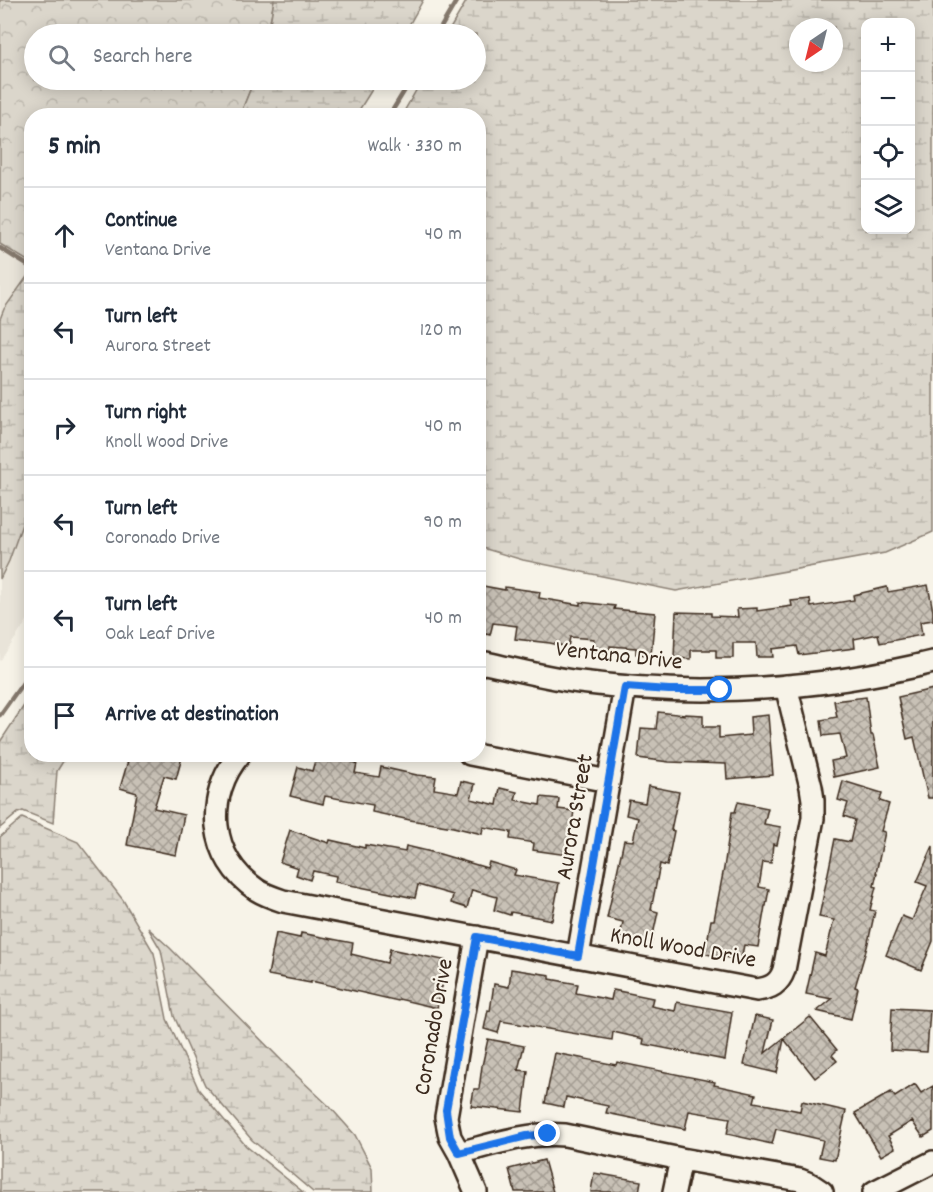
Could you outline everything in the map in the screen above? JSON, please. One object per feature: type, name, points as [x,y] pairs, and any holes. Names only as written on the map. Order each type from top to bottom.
[{"type":"street","name":"Ventana Drive","points":[[486,663],[578,682],[669,690],[720,690],[786,686],[860,677],[933,662]]},
{"type":"street","name":"Knoll Wood Drive","points":[[234,762],[223,779],[216,806],[218,834],[225,854],[236,872],[246,882],[269,897],[757,990],[776,984],[784,970],[813,818],[811,787],[786,686]]},
{"type":"street","name":"Aurora Street","points":[[578,956],[625,687]]},
{"type":"street","points":[[486,757],[608,781]]},
{"type":"street","name":"Coronado Drive","points":[[476,1192],[450,1137],[446,1110],[477,937]]},
{"type":"street","points":[[459,1153],[527,1136],[548,1134],[800,1180],[822,1192]]},
{"type":"street","points":[[674,1192],[681,1159]]},
{"type":"street","points":[[874,1192],[933,1162]]},
{"type":"shaded area","points":[[0,244],[24,258],[24,281],[0,319]]},
{"type":"shaded area","points":[[24,518],[24,625],[0,661],[0,579]]},
{"type":"green space","points":[[0,0],[274,0],[270,24],[24,24],[24,90],[250,90],[243,108],[24,108],[24,259],[0,244]]},
{"type":"green space","points":[[274,0],[423,0],[410,24],[270,24]]},
{"type":"green space","points":[[467,0],[933,0],[933,532],[885,553],[676,591],[523,560],[486,549],[486,108],[406,108],[416,90],[486,90],[486,24],[453,24]]},
{"type":"green space","points":[[250,90],[372,90],[360,108],[243,108]]},
{"type":"green space","points":[[24,281],[24,519],[0,579],[0,319],[4,309]]},
{"type":"green space","points":[[24,706],[24,762],[63,762],[57,771],[53,823],[23,811],[0,828],[0,742]]},
{"type":"green space","points":[[22,818],[78,842],[123,900],[154,953],[167,1019],[199,1090],[246,1146],[303,1192],[0,1192],[0,837]]},
{"type":"green space","points":[[148,928],[330,1107],[355,1135],[372,1168],[373,1192],[313,1192],[252,1140],[205,1085],[174,1016],[161,950]]},
{"type":"building","points":[[928,585],[933,620],[920,622],[922,635],[880,643],[878,634],[854,639],[855,648],[799,655],[797,646],[772,649],[773,657],[757,657],[756,643],[733,643],[733,658],[716,658],[716,650],[691,650],[691,659],[674,658],[676,612],[711,613],[711,616],[738,617],[737,609],[757,608],[757,611],[792,606],[791,601],[810,599],[811,607],[854,600],[853,595],[887,587],[888,592]]},
{"type":"building","points":[[486,586],[540,592],[539,598],[580,605],[580,602],[615,606],[614,609],[655,613],[651,655],[636,654],[636,648],[610,646],[609,653],[592,651],[594,639],[570,637],[568,647],[515,639],[517,626],[493,623],[490,635],[486,634]]},
{"type":"building","points":[[933,689],[933,798],[928,798],[914,737],[907,739],[898,697]]},
{"type":"building","points":[[866,697],[871,735],[873,735],[880,767],[834,777],[831,761],[846,758],[840,734],[823,736],[821,720],[837,717],[834,701]]},
{"type":"building","points":[[658,712],[703,715],[703,727],[719,727],[719,738],[751,735],[750,717],[768,715],[773,775],[727,779],[726,764],[669,762],[638,758],[641,728],[656,729]]},
{"type":"building","points":[[128,762],[181,762],[176,779],[164,776],[154,808],[184,815],[176,855],[127,845],[137,793],[120,788]]},
{"type":"building","points":[[315,762],[353,762],[357,763],[355,773],[379,777],[381,767],[436,777],[434,789],[458,793],[461,781],[475,784],[471,799],[497,805],[500,788],[517,792],[515,800],[540,805],[541,797],[559,799],[558,809],[574,811],[567,855],[533,850],[534,843],[510,839],[511,832],[483,827],[482,834],[372,812],[373,805],[325,796],[323,804],[290,796],[298,767],[312,771]]},
{"type":"building","points":[[843,781],[882,793],[880,801],[889,804],[881,831],[885,832],[870,910],[875,911],[855,987],[858,988],[851,1019],[817,1011],[832,999],[806,994],[815,953],[825,956],[834,920],[819,917],[835,839],[850,842],[855,820],[844,816],[848,803],[838,800]]},
{"type":"building","points":[[648,786],[679,792],[671,830],[674,831],[667,866],[660,864],[651,910],[658,912],[651,944],[620,937],[623,922],[607,918],[624,840],[633,841],[638,818],[626,815],[629,800],[645,803]]},
{"type":"building","points":[[738,802],[768,808],[764,824],[781,827],[777,845],[773,844],[771,863],[763,862],[759,887],[769,889],[758,947],[744,945],[741,960],[705,954],[724,868],[732,812],[735,812]]},
{"type":"building","points":[[290,830],[329,843],[330,840],[365,848],[365,845],[405,852],[406,846],[487,868],[489,862],[516,870],[514,875],[559,883],[552,920],[511,912],[510,915],[494,910],[497,897],[472,890],[467,908],[451,903],[453,895],[418,885],[415,898],[335,882],[336,876],[313,871],[310,880],[296,875],[298,868],[280,862]]},
{"type":"building","points":[[933,846],[933,941],[921,970],[886,955],[902,916],[912,920],[927,886],[917,882]]},
{"type":"building","points":[[276,933],[300,938],[301,933],[353,943],[351,954],[387,963],[390,949],[448,961],[437,1008],[311,981],[311,983],[268,975]]},
{"type":"building","points":[[511,969],[550,975],[550,979],[578,984],[576,993],[611,1000],[613,990],[653,998],[651,1006],[675,1011],[677,1002],[732,1012],[725,1060],[643,1044],[644,1039],[613,1032],[612,1040],[501,1021],[498,1033],[484,1029],[488,1010],[490,1011],[494,984],[509,987]]},
{"type":"building","points":[[892,1008],[930,1010],[927,1052],[890,1050]]},
{"type":"building","points":[[755,1016],[773,1020],[765,1053],[810,1017],[837,1050],[832,1055],[837,1061],[815,1078],[784,1039],[777,1073],[744,1065]]},
{"type":"building","points":[[488,1039],[524,1046],[518,1070],[528,1071],[523,1112],[471,1106],[474,1089],[479,1089]]},
{"type":"building","points":[[555,1053],[616,1065],[617,1062],[715,1082],[714,1085],[756,1094],[754,1102],[800,1111],[802,1101],[846,1111],[835,1160],[819,1157],[823,1140],[776,1129],[772,1144],[727,1134],[730,1118],[689,1111],[685,1129],[606,1113],[608,1106],[566,1097],[564,1107],[545,1103]]},
{"type":"building","points":[[915,1084],[921,1093],[933,1086],[933,1131],[923,1137],[912,1121],[888,1136],[895,1148],[881,1156],[855,1113],[891,1092],[895,1097]]},
{"type":"building","points":[[544,1160],[553,1192],[515,1192],[509,1169]]},
{"type":"building","points":[[594,1173],[641,1181],[639,1192],[591,1192]]},
{"type":"waterway","points":[[443,24],[457,0]]},
{"type":"waterway","points":[[394,108],[405,90]]},
{"type":"waterway","points":[[0,248],[24,263]]},
{"type":"waterway","points":[[0,715],[24,681]]},
{"type":"route","points":[[548,1134],[527,1136],[459,1153],[450,1137],[446,1110],[477,937],[578,956],[625,687],[720,690]]}]
